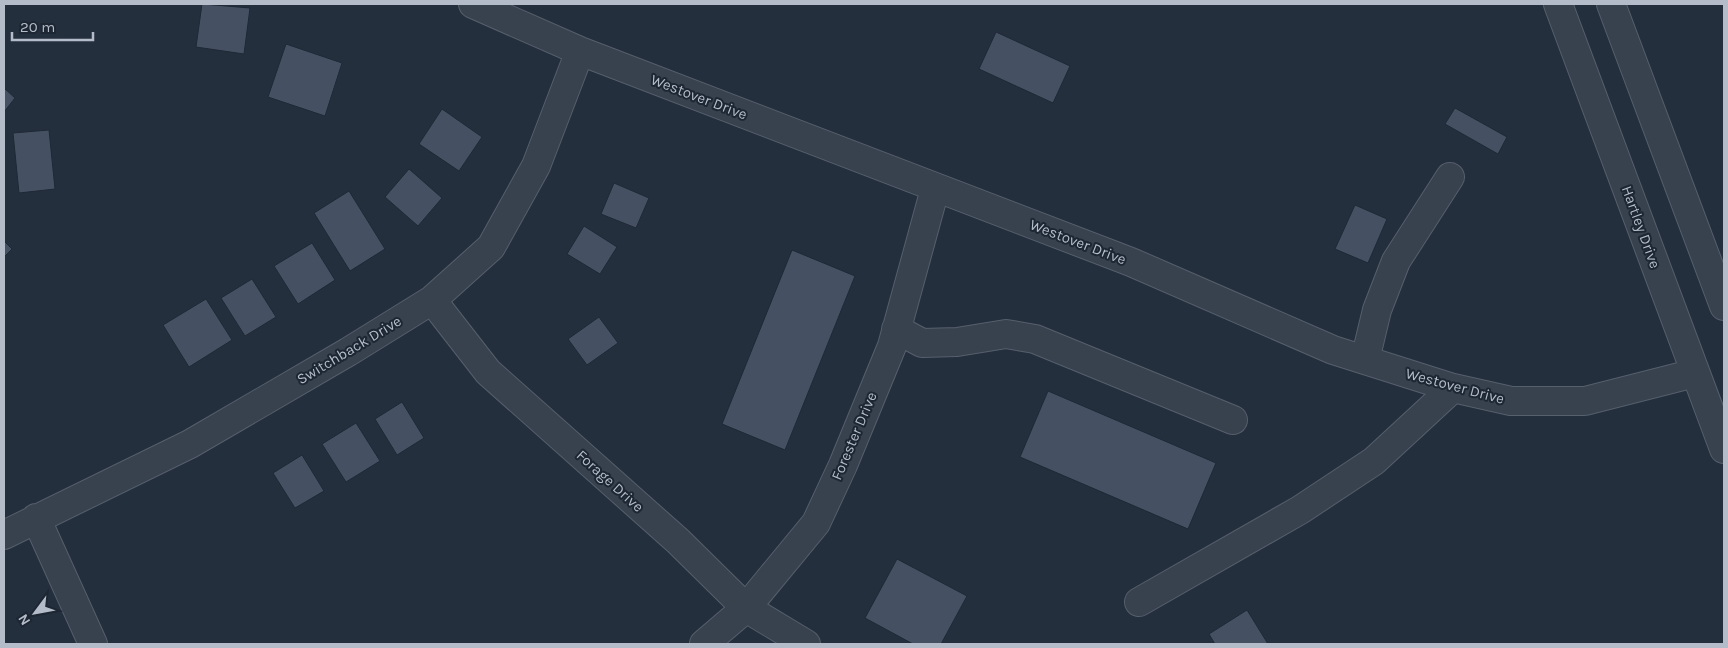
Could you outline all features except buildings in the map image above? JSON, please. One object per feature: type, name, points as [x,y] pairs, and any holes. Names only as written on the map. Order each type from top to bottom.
[{"type":"street","name":"Westover Drive","points":[[473,4],[580,51],[935,189],[1131,262],[1333,350],[1453,388],[1511,401],[1585,401],[1695,373]]},
{"type":"street","name":"Hartley Drive","points":[[1558,4],[1724,449]]},
{"type":"street","points":[[1611,4],[1724,306]]},
{"type":"street","name":"Switchback Drive","points":[[4,535],[190,444],[348,352],[432,300],[492,247],[536,166],[580,51]]},
{"type":"street","points":[[1365,360],[1377,310],[1396,261],[1450,177]]},
{"type":"street","name":"Forester Drive","points":[[704,644],[746,608],[816,523],[843,465],[892,346],[935,189]]},
{"type":"street","name":"Forage Drive","points":[[432,300],[488,372],[678,541],[746,608],[806,644]]},
{"type":"street","points":[[896,329],[922,343],[957,342],[1006,334],[1034,339],[1233,420]]},
{"type":"street","points":[[1138,602],[1300,510],[1374,461],[1453,388]]},
{"type":"street","points":[[36,518],[93,644]]}]
